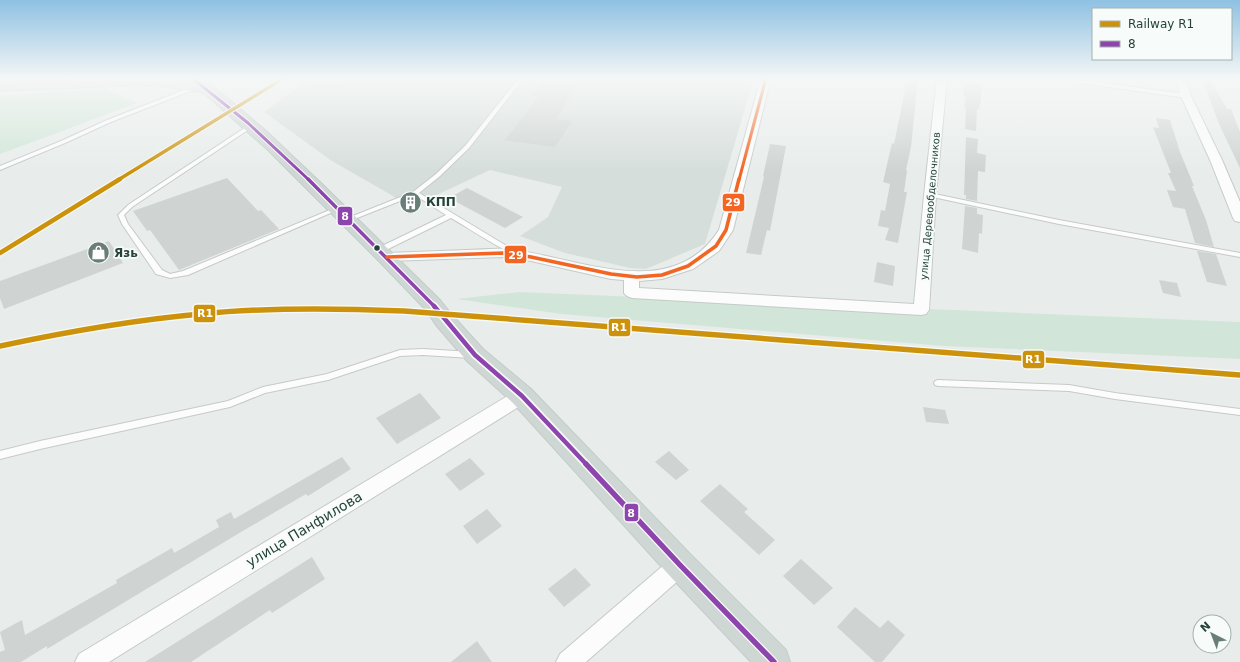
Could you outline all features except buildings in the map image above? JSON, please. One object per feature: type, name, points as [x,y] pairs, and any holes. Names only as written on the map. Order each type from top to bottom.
[{"type":"main road","points":[[232,109],[252,125],[384,254],[433,305],[444,320],[475,355],[522,396],[680,565],[774,662]]},
{"type":"street","points":[[384,254],[492,253],[523,255],[585,271],[631,278],[664,274],[681,268],[713,249],[726,230],[758,109]]},
{"type":"street","name":"улица Деревообделочников","points":[[631,278],[632,293],[921,310],[930,194],[939,109]]},
{"type":"street","points":[[1192,109],[1216,160],[1240,218]]},
{"type":"street","name":"улица Панфилова","points":[[87,662],[522,396]]},
{"type":"street","points":[[568,662],[680,565]]},
{"type":"lane","points":[[0,168],[63,142],[136,109]]},
{"type":"lane","points":[[252,125],[130,206],[121,215],[125,224],[159,272],[170,276],[184,273],[344,214],[415,193],[438,175],[467,147],[497,109]]},
{"type":"lane","points":[[415,193],[503,246],[523,255]]},
{"type":"lane","points":[[930,194],[1059,222],[1240,255]]},
{"type":"lane","points":[[384,254],[451,215]]},
{"type":"lane","points":[[0,455],[230,404],[263,390],[328,376],[400,353],[423,352],[475,355]]},
{"type":"lane","points":[[938,382],[1069,388],[1115,396],[1240,412]]},
{"type":"shaded area","points":[[268,109],[745,109],[705,244],[646,269],[630,268],[565,253],[520,236],[548,217],[562,187],[490,170],[409,208],[393,196],[332,161],[264,112]]},
{"type":"green space","points":[[0,109],[121,109],[0,154]]},
{"type":"green space","points":[[519,292],[1240,322],[1240,359],[944,346],[561,314],[457,299]]},
{"type":"rail line","name":"R1","points":[[0,253],[234,109]]},
{"type":"rail line","name":"R1","points":[[0,346],[50,335],[150,319],[252,310],[302,308],[353,309],[404,311],[1240,375]]},
{"type":"transit line","name":"8","points":[[232,109],[317,188],[433,305],[444,320],[475,355],[522,396],[680,565],[774,662]]},
{"type":"transit line","name":"29","points":[[387,257],[504,253],[531,257],[611,274],[637,277],[662,275],[688,266],[712,250],[726,230],[758,109]]},
{"type":"place","name":"КПП","points":[[411,202]]},
{"type":"place","name":"Язь","points":[[99,253]]}]
